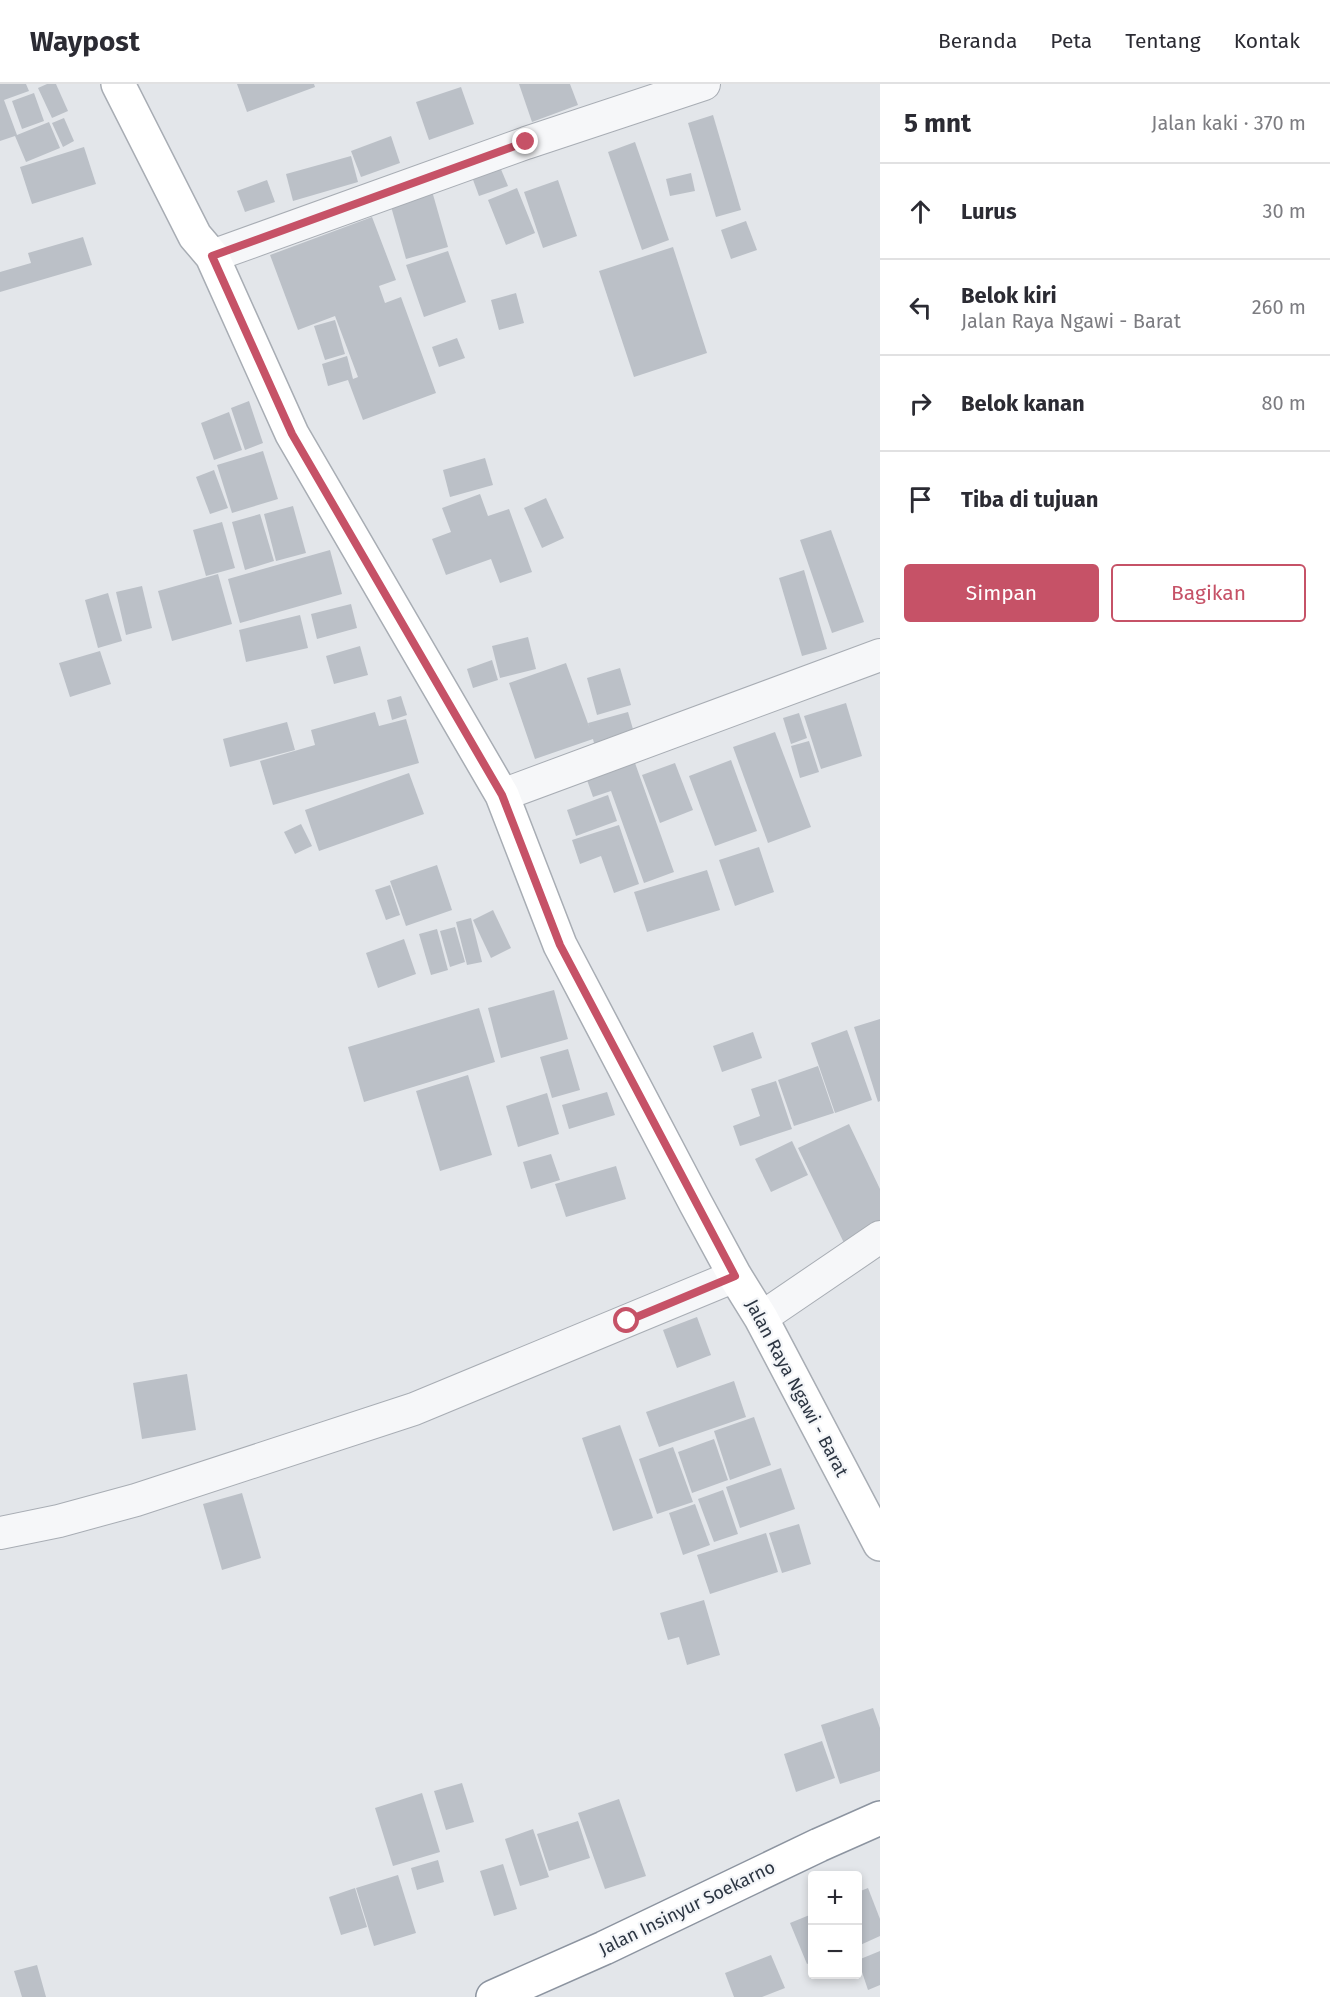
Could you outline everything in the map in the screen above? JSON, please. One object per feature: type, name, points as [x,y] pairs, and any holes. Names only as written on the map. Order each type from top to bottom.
[{"type":"main road","name":"Jalan Raya Ngawi - Barat","points":[[117,84],[195,236],[212,256],[292,434],[502,795],[560,945],[735,1276],[761,1318],[880,1545]]},
{"type":"main road","name":"Jalan Insinyur Soekarno","points":[[493,1997],[604,1948],[880,1818]]},
{"type":"street","points":[[212,256],[526,142],[704,84]]},
{"type":"street","points":[[502,795],[880,655]]},
{"type":"street","points":[[761,1318],[880,1237]]},
{"type":"street","points":[[0,1533],[59,1521],[136,1500],[414,1409],[735,1276]]},
{"type":"building","points":[[0,84],[26,84],[29,91],[4,100],[17,135],[49,122],[60,148],[26,162],[15,136],[0,141]]},
{"type":"building","points":[[47,84],[56,84],[68,111],[52,118],[38,88]]},
{"type":"building","points":[[237,84],[314,84],[315,87],[247,112]]},
{"type":"building","points":[[519,84],[570,84],[578,105],[532,122]]},
{"type":"building","points":[[461,87],[474,124],[429,140],[416,102]]},
{"type":"building","points":[[34,93],[44,121],[22,129],[12,101]]},
{"type":"building","points":[[713,115],[741,210],[716,217],[688,123]]},
{"type":"building","points":[[64,118],[74,141],[63,147],[52,123]]},
{"type":"building","points":[[391,136],[400,163],[361,177],[351,151]]},
{"type":"building","points":[[635,142],[669,240],[642,250],[608,152]]},
{"type":"building","points":[[84,147],[96,184],[32,204],[20,167]]},
{"type":"building","points":[[351,156],[358,182],[293,201],[286,174]]},
{"type":"building","points":[[500,167],[508,186],[479,196],[472,177]]},
{"type":"building","points":[[691,173],[695,191],[670,196],[666,179]]},
{"type":"building","points":[[267,180],[275,202],[245,212],[237,191]]},
{"type":"building","points":[[558,180],[577,236],[543,248],[524,192]]},
{"type":"building","points":[[517,188],[535,233],[506,245],[488,200]]},
{"type":"building","points":[[432,191],[448,247],[406,259],[390,203]]},
{"type":"building","points":[[372,217],[396,280],[379,286],[385,303],[401,297],[436,393],[363,420],[348,380],[328,386],[322,364],[347,356],[353,379],[358,377],[335,316],[298,330],[270,255]]},
{"type":"building","points":[[746,221],[757,250],[731,259],[721,230]]},
{"type":"building","points":[[83,237],[92,265],[0,292],[0,272],[31,263],[28,253]]},
{"type":"building","points":[[673,247],[707,353],[634,377],[599,271]]},
{"type":"building","points":[[448,251],[466,302],[424,317],[406,265]]},
{"type":"building","points":[[516,293],[524,323],[499,330],[491,300]]},
{"type":"building","points":[[335,320],[345,354],[325,360],[314,326]]},
{"type":"building","points":[[457,338],[465,358],[439,367],[432,347]]},
{"type":"building","points":[[249,401],[263,443],[245,450],[231,408]]},
{"type":"building","points":[[229,412],[242,450],[214,460],[201,423]]},
{"type":"building","points":[[263,451],[278,499],[232,513],[217,465]]},
{"type":"building","points":[[485,458],[493,485],[450,497],[443,470]]},
{"type":"building","points":[[214,470],[228,508],[210,514],[196,477]]},
{"type":"building","points":[[480,494],[488,516],[509,509],[532,572],[500,583],[491,559],[446,575],[432,539],[451,532],[442,508]]},
{"type":"building","points":[[546,498],[564,538],[542,548],[524,508]]},
{"type":"building","points":[[293,506],[306,553],[276,561],[264,514]]},
{"type":"building","points":[[260,514],[274,561],[245,570],[232,522]]},
{"type":"building","points":[[222,522],[235,568],[206,576],[193,530]]},
{"type":"building","points":[[831,530],[864,622],[832,633],[800,540]]},
{"type":"building","points":[[330,550],[342,594],[240,623],[228,579]]},
{"type":"building","points":[[804,570],[827,649],[802,656],[779,578]]},
{"type":"building","points":[[218,574],[232,624],[172,641],[158,591]]},
{"type":"building","points":[[142,586],[152,628],[126,635],[116,592]]},
{"type":"building","points":[[108,593],[122,641],[98,648],[85,600]]},
{"type":"building","points":[[351,604],[357,628],[317,639],[311,614]]},
{"type":"building","points":[[300,615],[308,648],[246,662],[239,630]]},
{"type":"building","points":[[528,637],[536,669],[500,678],[492,646]]},
{"type":"building","points":[[360,646],[368,675],[334,684],[326,656]]},
{"type":"building","points":[[100,651],[111,684],[70,697],[59,663]]},
{"type":"building","points":[[492,660],[498,680],[473,688],[467,669]]},
{"type":"building","points":[[566,663],[590,729],[588,723],[628,712],[635,736],[595,747],[593,739],[535,759],[509,683]]},
{"type":"building","points":[[620,668],[631,705],[597,715],[587,678]]},
{"type":"building","points":[[401,696],[407,715],[392,720],[387,700]]},
{"type":"building","points":[[846,703],[862,756],[821,769],[804,716]]},
{"type":"building","points":[[375,712],[379,726],[406,719],[419,763],[273,805],[260,761],[315,745],[311,730]]},
{"type":"building","points":[[799,713],[807,738],[791,744],[783,718]]},
{"type":"building","points":[[287,722],[295,750],[230,767],[223,739]]},
{"type":"building","points":[[775,732],[811,827],[768,843],[733,747]]},
{"type":"building","points":[[809,741],[819,772],[800,778],[791,746]]},
{"type":"building","points":[[731,760],[757,831],[715,846],[689,776]]},
{"type":"building","points":[[635,763],[674,872],[644,883],[611,791],[593,797],[587,780]]},
{"type":"building","points":[[675,763],[693,810],[660,823],[642,775]]},
{"type":"building","points":[[409,773],[424,814],[319,851],[305,810]]},
{"type":"building","points":[[608,795],[617,821],[576,836],[567,810]]},
{"type":"building","points":[[301,824],[312,846],[295,854],[284,832]]},
{"type":"building","points":[[619,825],[639,884],[614,893],[601,856],[580,864],[572,840]]},
{"type":"building","points":[[759,847],[774,892],[735,906],[719,860]]},
{"type":"building","points":[[437,865],[452,910],[406,926],[390,881]]},
{"type":"building","points":[[707,870],[720,910],[647,932],[634,892]]},
{"type":"building","points":[[390,885],[400,915],[386,920],[375,890]]},
{"type":"building","points":[[493,910],[511,948],[491,958],[473,920]]},
{"type":"building","points":[[471,918],[482,962],[467,965],[456,922]]},
{"type":"building","points":[[455,927],[465,962],[450,967],[440,931]]},
{"type":"building","points":[[437,929],[448,970],[431,975],[419,934]]},
{"type":"building","points":[[404,939],[416,974],[378,988],[366,953]]},
{"type":"building","points":[[554,990],[568,1039],[501,1058],[488,1008]]},
{"type":"building","points":[[479,1008],[495,1062],[364,1102],[348,1047]]},
{"type":"building","points":[[880,1019],[880,1101],[878,1102],[854,1027]]},
{"type":"building","points":[[847,1030],[872,1100],[835,1113],[811,1043]]},
{"type":"building","points":[[753,1032],[762,1058],[722,1072],[713,1046]]},
{"type":"building","points":[[568,1049],[580,1090],[552,1098],[540,1057]]},
{"type":"building","points":[[818,1066],[834,1113],[794,1126],[778,1080]]},
{"type":"building","points":[[468,1075],[492,1155],[440,1171],[416,1091]]},
{"type":"building","points":[[776,1081],[792,1129],[740,1146],[733,1126],[760,1116],[751,1089]]},
{"type":"building","points":[[607,1092],[615,1115],[569,1129],[562,1105]]},
{"type":"building","points":[[547,1093],[559,1134],[518,1147],[506,1106]]},
{"type":"building","points":[[849,1124],[880,1189],[880,1228],[845,1245],[798,1148]]},
{"type":"building","points":[[792,1141],[808,1175],[771,1192],[755,1159]]},
{"type":"building","points":[[551,1154],[560,1180],[531,1189],[523,1162]]},
{"type":"building","points":[[616,1166],[626,1199],[566,1217],[555,1184]]},
{"type":"building","points":[[697,1317],[711,1355],[677,1368],[663,1330]]},
{"type":"building","points":[[187,1374],[196,1430],[142,1439],[133,1383]]},
{"type":"building","points":[[734,1381],[746,1417],[659,1447],[646,1412]]},
{"type":"building","points":[[754,1417],[771,1465],[730,1480],[714,1431]]},
{"type":"building","points":[[620,1425],[653,1518],[613,1531],[582,1438]]},
{"type":"building","points":[[714,1439],[728,1480],[692,1493],[678,1452]]},
{"type":"building","points":[[673,1447],[693,1502],[657,1514],[639,1459]]},
{"type":"building","points":[[781,1468],[795,1509],[740,1528],[726,1487]]},
{"type":"building","points":[[723,1490],[738,1534],[714,1542],[698,1499]]},
{"type":"building","points":[[242,1493],[261,1558],[222,1570],[203,1504]]},
{"type":"building","points":[[695,1504],[710,1545],[683,1555],[669,1513]]},
{"type":"building","points":[[799,1524],[811,1564],[782,1573],[769,1533]]},
{"type":"building","points":[[766,1533],[778,1572],[710,1594],[697,1555]]},
{"type":"building","points":[[704,1600],[720,1655],[687,1665],[679,1637],[668,1640],[660,1613]]},
{"type":"building","points":[[873,1708],[880,1728],[880,1771],[840,1784],[821,1725]]},
{"type":"building","points":[[822,1741],[835,1778],[796,1792],[784,1754]]},
{"type":"building","points":[[462,1783],[474,1822],[446,1830],[434,1791]]},
{"type":"building","points":[[422,1793],[440,1852],[393,1866],[375,1808]]},
{"type":"building","points":[[619,1799],[646,1876],[605,1889],[578,1813]]},
{"type":"building","points":[[578,1821],[590,1858],[549,1871],[537,1834]]},
{"type":"building","points":[[533,1829],[549,1877],[520,1886],[505,1839]]},
{"type":"building","points":[[438,1860],[444,1882],[417,1890],[411,1868]]},
{"type":"building","points":[[503,1864],[517,1909],[494,1916],[480,1871]]},
{"type":"building","points":[[398,1875],[416,1933],[374,1946],[356,1888]]},
{"type":"building","points":[[355,1888],[367,1927],[341,1935],[329,1897]]},
{"type":"building","points":[[868,1888],[880,1919],[880,1936],[862,1944],[862,1925],[862,1890]]},
{"type":"building","points":[[808,1916],[808,1964],[807,1964],[790,1923]]},
{"type":"building","points":[[880,1951],[880,1985],[868,1990],[862,1972],[862,1958]]},
{"type":"building","points":[[771,1955],[785,1988],[762,1997],[734,1997],[725,1973]]},
{"type":"building","points":[[37,1965],[46,1997],[22,1997],[14,1971]]},
{"type":"route","points":[[526,142],[212,256],[292,434],[502,795],[560,945],[735,1276],[627,1321]]}]
